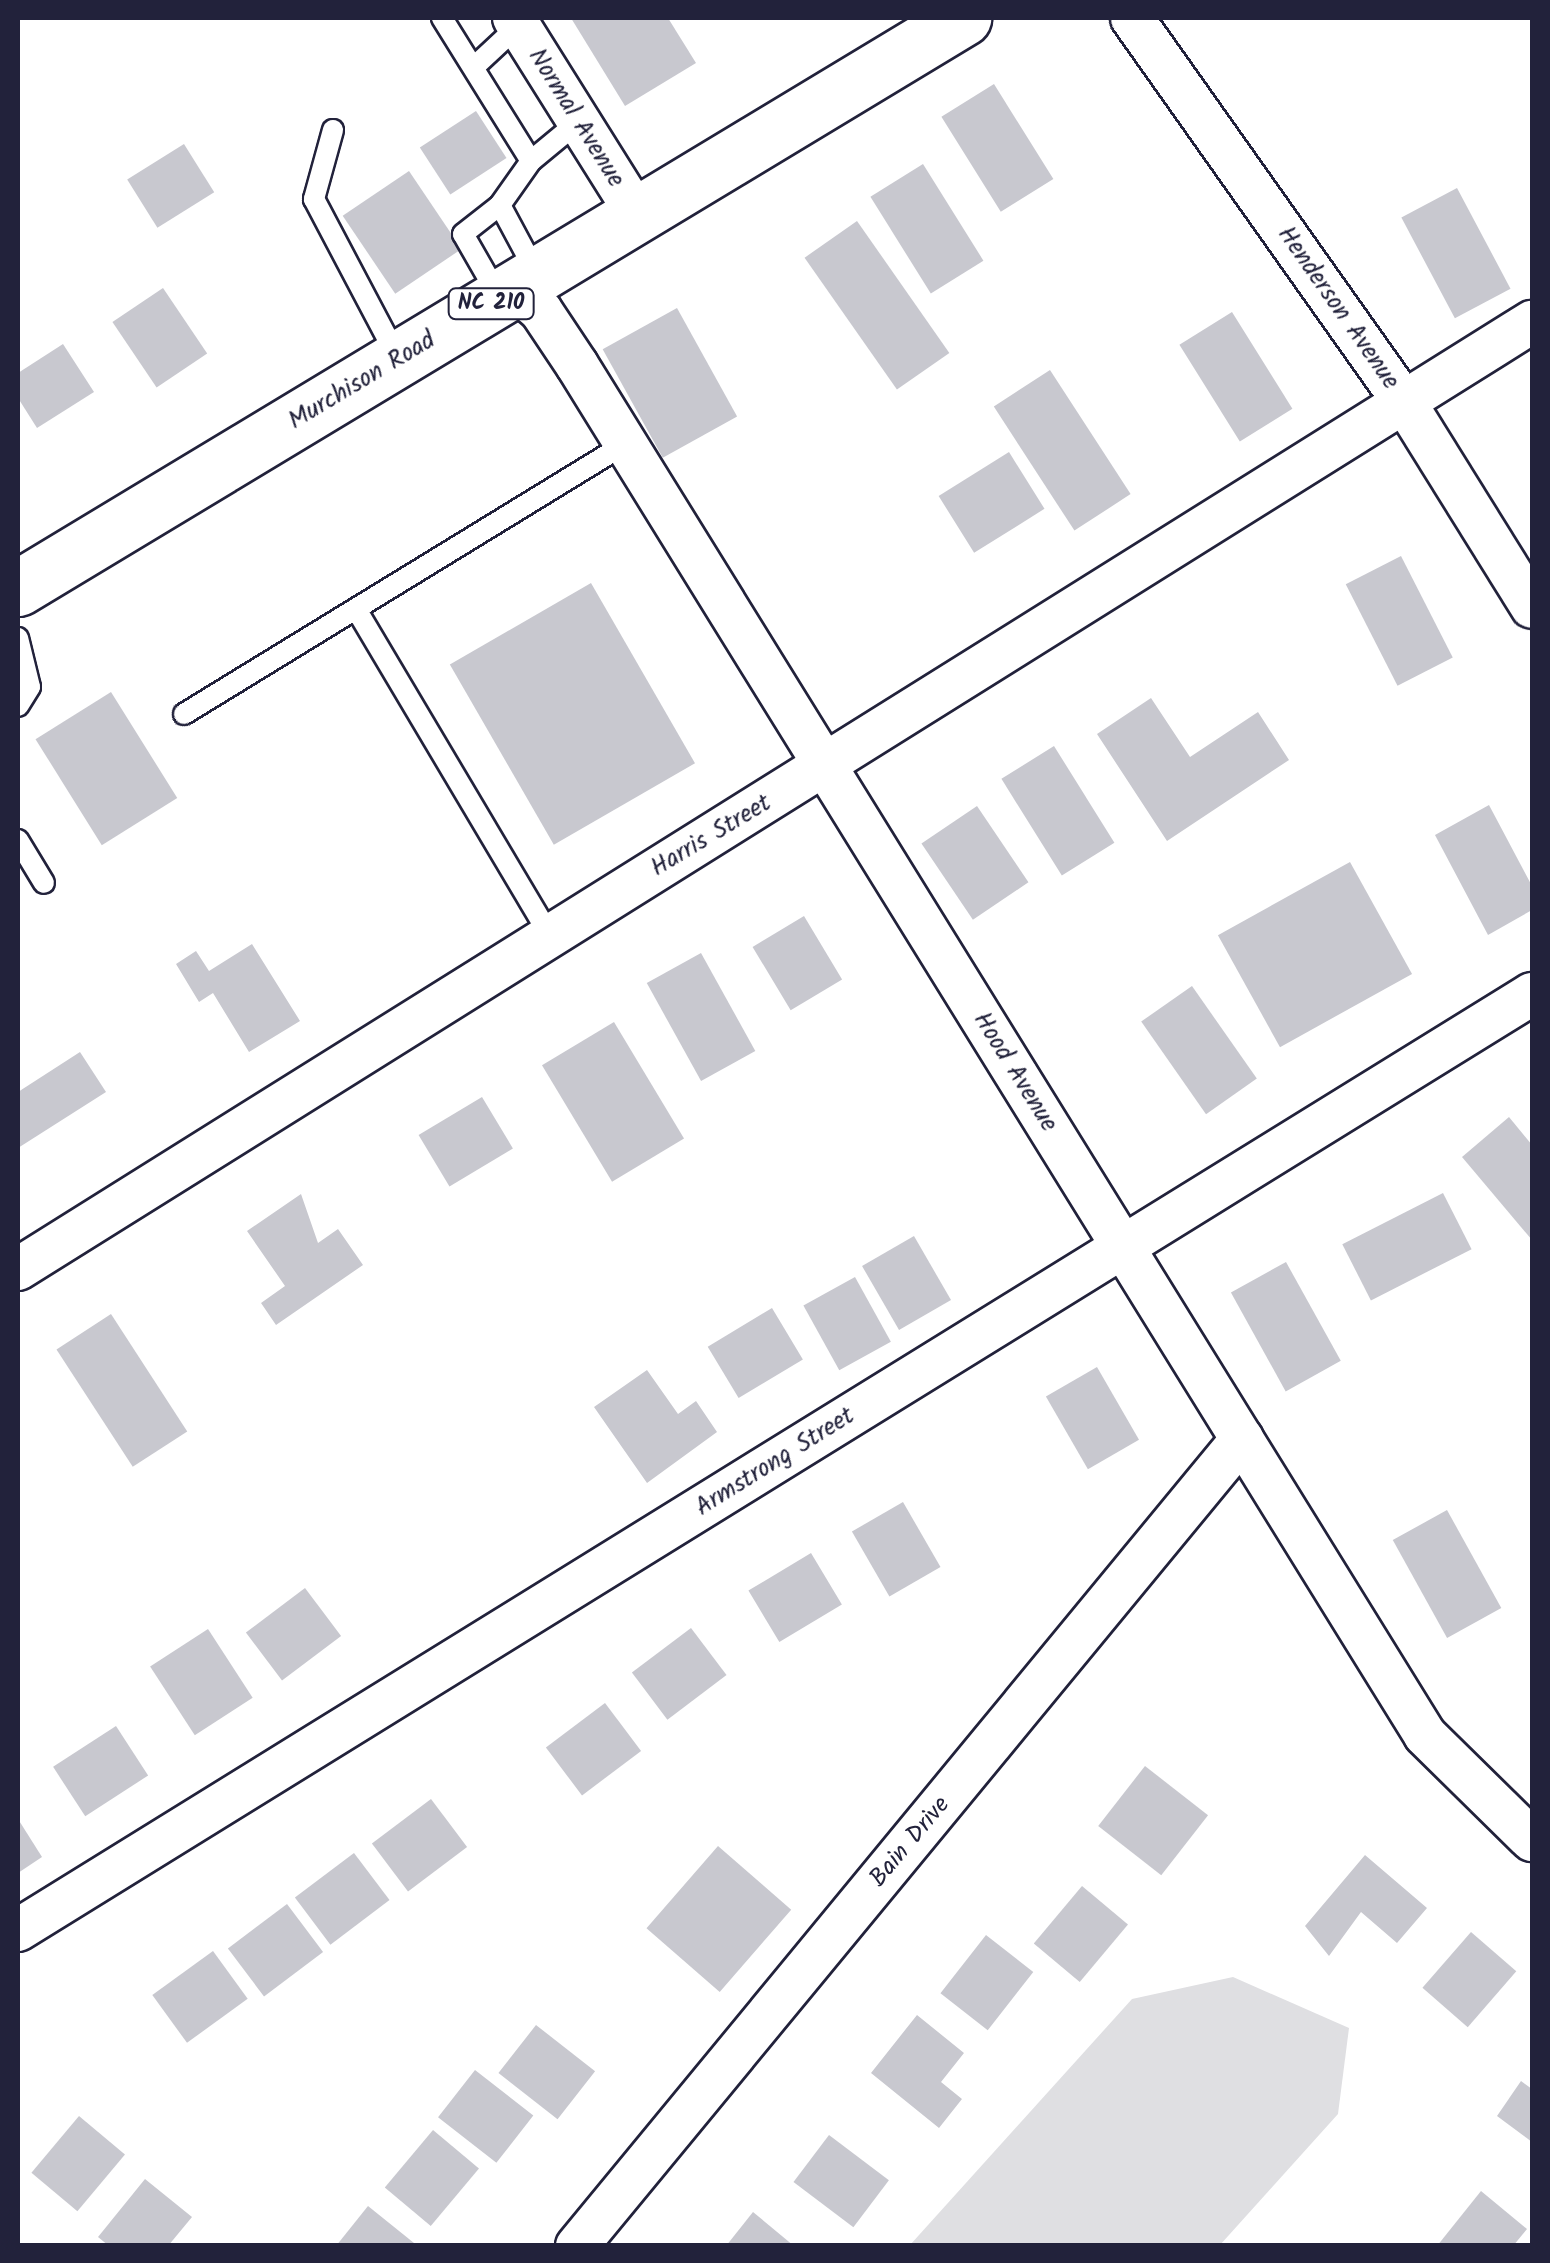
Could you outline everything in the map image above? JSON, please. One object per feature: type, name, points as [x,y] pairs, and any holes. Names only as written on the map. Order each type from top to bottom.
[{"type":"main road","name":"Murchison Road","points":[[18,588],[639,218],[963,18]]},
{"type":"street","name":"Henderson Avenue","points":[[1132,18],[1405,404],[1532,606]]},
{"type":"street","name":"Normal Avenue","points":[[516,22],[639,218]]},
{"type":"street","name":"Hood Avenue","points":[[518,288],[541,311],[626,444],[1425,1735],[1532,1840]]},
{"type":"street","name":"Harris Street","points":[[18,1269],[1532,322]]},
{"type":"street","name":"Armstrong Street","points":[[18,1930],[1532,994]]},
{"type":"street","name":"Bain Drive","points":[[576,2246],[1242,1439]]},
{"type":"lane","points":[[442,18],[531,161]]},
{"type":"lane","points":[[474,67],[516,22]]},
{"type":"lane","points":[[518,288],[463,234],[500,205],[531,161],[577,123]]},
{"type":"lane","points":[[333,130],[314,200],[399,360]]},
{"type":"lane","points":[[500,205],[518,288]]},
{"type":"lane","points":[[184,714],[626,444]]},
{"type":"lane","points":[[356,609],[550,936]]},
{"type":"lane","points":[[18,638],[30,687],[18,706]]},
{"type":"lane","points":[[18,840],[44,883]]},
{"type":"shaded area","points":[[1233,1977],[1349,2028],[1338,2114],[1220,2245],[910,2245],[1132,1999]]},
{"type":"building","points":[[571,18],[668,18],[696,63],[625,106]]},
{"type":"building","points":[[994,84],[1053,179],[1001,212],[941,117]]},
{"type":"building","points":[[476,111],[506,158],[450,194],[420,147]]},
{"type":"building","points":[[184,144],[214,192],[157,228],[127,180]]},
{"type":"building","points":[[923,164],[983,261],[931,294],[870,197]]},
{"type":"building","points":[[409,171],[462,249],[395,294],[343,216]]},
{"type":"building","points":[[1457,188],[1511,289],[1455,318],[1401,218]]},
{"type":"building","points":[[857,221],[949,353],[897,390],[805,258]]},
{"type":"building","points":[[163,288],[207,353],[157,388],[112,322]]},
{"type":"building","points":[[677,308],[737,416],[663,458],[603,349]]},
{"type":"building","points":[[1232,312],[1292,409],[1240,442],[1179,345]]},
{"type":"building","points":[[63,344],[94,392],[37,428],[18,398],[18,373]]},
{"type":"building","points":[[1050,370],[1131,494],[1074,531],[994,406]]},
{"type":"building","points":[[1009,452],[1045,509],[974,553],[939,496]]},
{"type":"building","points":[[1401,556],[1453,658],[1398,686],[1346,584]]},
{"type":"building","points":[[591,583],[695,763],[554,845],[450,664]]},
{"type":"building","points":[[111,692],[177,798],[102,845],[36,739]]},
{"type":"building","points":[[1151,698],[1190,757],[1258,712],[1289,760],[1167,841],[1097,734]]},
{"type":"building","points":[[1054,746],[1114,843],[1062,876],[1001,779]]},
{"type":"building","points":[[1489,805],[1532,886],[1532,910],[1488,935],[1435,835]]},
{"type":"building","points":[[977,806],[1028,882],[973,920],[921,843]]},
{"type":"building","points":[[1350,862],[1412,974],[1280,1047],[1218,935]]},
{"type":"building","points":[[804,916],[842,979],[791,1010],[753,947]]},
{"type":"building","points":[[252,944],[300,1021],[249,1052],[213,993],[199,1002],[176,964],[196,951],[209,971]]},
{"type":"building","points":[[701,953],[755,1051],[701,1081],[647,983]]},
{"type":"building","points":[[1192,986],[1257,1079],[1206,1114],[1141,1022]]},
{"type":"building","points":[[614,1022],[684,1139],[612,1182],[542,1065]]},
{"type":"building","points":[[80,1052],[106,1092],[18,1148],[18,1092]]},
{"type":"building","points":[[482,1097],[513,1148],[449,1187],[419,1135]]},
{"type":"building","points":[[1509,1117],[1532,1145],[1532,1240],[1462,1157]]},
{"type":"building","points":[[1443,1193],[1472,1249],[1371,1300],[1342,1244]]},
{"type":"building","points":[[301,1194],[318,1243],[338,1229],[363,1265],[276,1325],[261,1303],[285,1286],[247,1231]]},
{"type":"building","points":[[914,1236],[951,1300],[899,1330],[862,1266]]},
{"type":"building","points":[[1286,1262],[1341,1361],[1286,1391],[1231,1293]]},
{"type":"building","points":[[855,1277],[891,1342],[839,1370],[803,1306]]},
{"type":"building","points":[[772,1308],[803,1359],[739,1398],[708,1347]]},
{"type":"building","points":[[111,1314],[187,1431],[133,1467],[56,1349]]},
{"type":"building","points":[[1097,1367],[1139,1440],[1088,1469],[1046,1396]]},
{"type":"building","points":[[647,1370],[678,1414],[696,1401],[717,1432],[647,1483],[594,1407]]},
{"type":"building","points":[[903,1502],[941,1567],[889,1596],[852,1532]]},
{"type":"building","points":[[1447,1510],[1501,1608],[1447,1638],[1393,1540]]},
{"type":"building","points":[[811,1553],[842,1604],[779,1642],[748,1591]]},
{"type":"building","points":[[305,1588],[341,1636],[282,1680],[246,1633]]},
{"type":"building","points":[[691,1628],[727,1675],[667,1720],[632,1673]]},
{"type":"building","points":[[208,1629],[253,1698],[195,1735],[150,1667]]},
{"type":"building","points":[[605,1703],[641,1751],[582,1795],[546,1748]]},
{"type":"building","points":[[116,1726],[148,1775],[85,1816],[53,1767]]},
{"type":"building","points":[[1145,1766],[1208,1815],[1161,1875],[1098,1826]]},
{"type":"building","points":[[431,1799],[467,1847],[408,1891],[372,1844]]},
{"type":"building","points":[[18,1819],[42,1857],[18,1873]]},
{"type":"building","points":[[718,1846],[791,1910],[720,1992],[646,1928]]},
{"type":"building","points":[[354,1853],[390,1900],[330,1945],[295,1898]]},
{"type":"building","points":[[1365,1855],[1427,1908],[1397,1943],[1361,1912],[1329,1956],[1305,1926]]},
{"type":"building","points":[[1082,1886],[1128,1925],[1080,1982],[1034,1943]]},
{"type":"building","points":[[287,1904],[323,1952],[264,1996],[228,1949]]},
{"type":"building","points":[[1471,1932],[1516,1971],[1468,2027],[1422,1988]]},
{"type":"building","points":[[986,1935],[1033,1972],[988,2030],[940,1993]]},
{"type":"building","points":[[213,1951],[248,1999],[187,2043],[152,1995]]},
{"type":"building","points":[[917,2015],[964,2053],[941,2082],[962,2099],[939,2128],[871,2073]]},
{"type":"building","points":[[536,2025],[595,2071],[558,2119],[498,2073]]},
{"type":"building","points":[[475,2070],[533,2116],[496,2163],[438,2117]]},
{"type":"building","points":[[1521,2081],[1532,2089],[1532,2142],[1497,2116]]},
{"type":"building","points":[[79,2116],[125,2155],[77,2211],[31,2173]]},
{"type":"building","points":[[433,2130],[479,2169],[431,2226],[385,2187]]},
{"type":"building","points":[[829,2135],[889,2180],[853,2227],[793,2182]]},
{"type":"building","points":[[145,2179],[192,2217],[168,2246],[109,2246],[98,2237]]},
{"type":"building","points":[[1481,2191],[1527,2229],[1513,2246],[1437,2246]]},
{"type":"building","points":[[368,2206],[414,2243],[413,2246],[336,2246]]},
{"type":"building","points":[[753,2212],[794,2246],[726,2246]]}]
